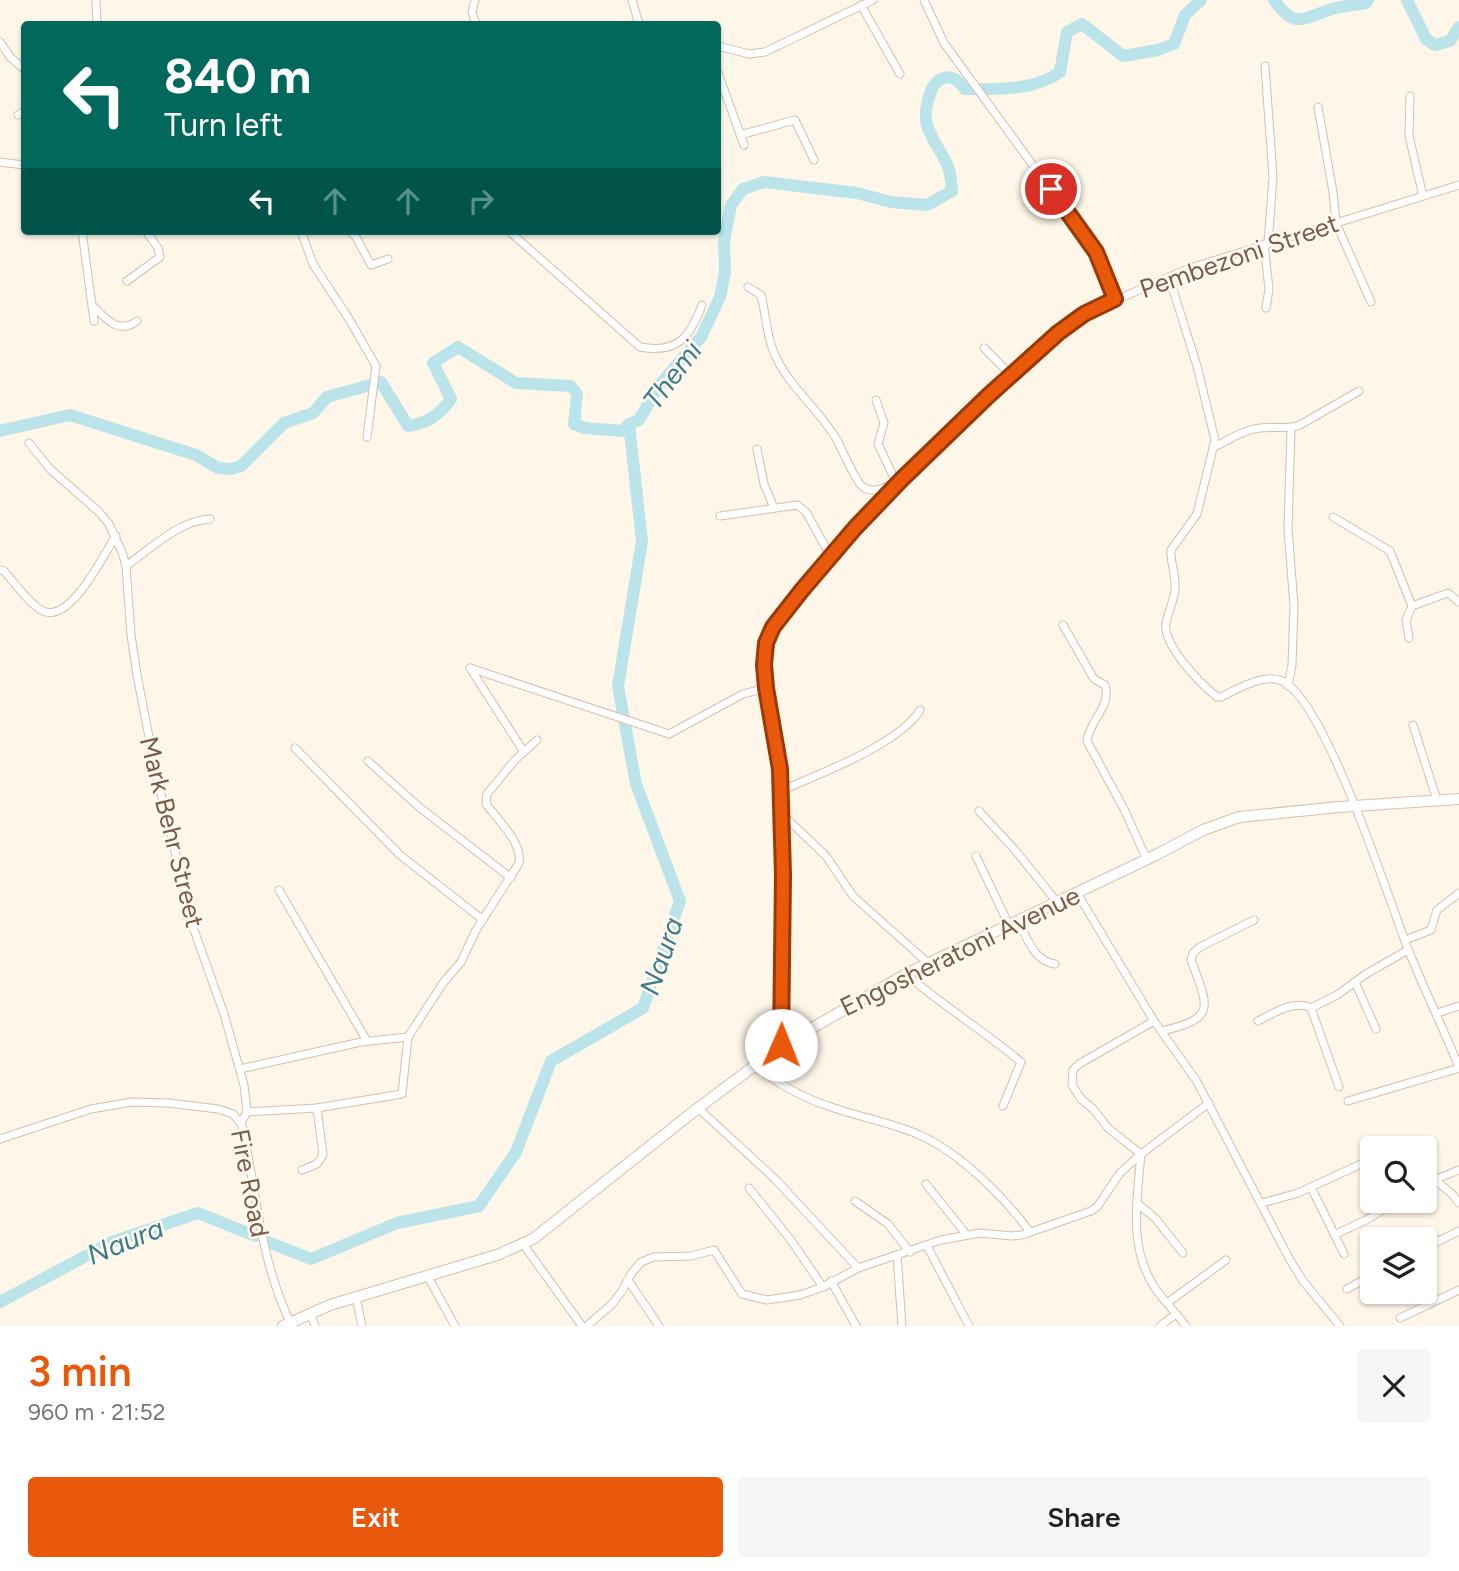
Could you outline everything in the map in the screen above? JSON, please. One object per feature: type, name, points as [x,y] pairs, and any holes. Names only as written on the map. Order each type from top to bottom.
[{"type":"street","points":[[96,0],[97,21]]},
{"type":"street","points":[[475,0],[471,12],[475,21]]},
{"type":"street","points":[[632,0],[638,21]]},
{"type":"street","points":[[721,47],[758,54],[873,0]]},
{"type":"street","points":[[924,0],[944,43],[1096,252],[1115,299]]},
{"type":"street","points":[[861,5],[900,74]]},
{"type":"street","points":[[0,42],[10,57],[21,66]]},
{"type":"street","points":[[1265,66],[1273,177],[1266,243],[1269,289],[1266,308]]},
{"type":"street","points":[[721,81],[744,145]]},
{"type":"street","points":[[1410,96],[1409,136],[1423,196]]},
{"type":"street","points":[[1318,107],[1336,223],[1371,302]]},
{"type":"street","points":[[740,135],[794,120],[814,160]]},
{"type":"street","points":[[0,162],[21,165]]},
{"type":"street","name":"Pembezoni Street","points":[[781,1045],[781,814],[778,756],[764,665],[766,643],[773,627],[899,481],[1011,375],[1072,322],[1115,299],[1169,277],[1266,243],[1459,185]]},
{"type":"street","points":[[83,235],[94,321]]},
{"type":"street","points":[[127,281],[160,257],[158,248],[149,235]]},
{"type":"street","points":[[302,235],[313,264],[376,366],[367,438]]},
{"type":"street","points":[[354,235],[371,265],[388,259]]},
{"type":"street","points":[[514,235],[640,347],[658,348],[679,344],[694,326],[702,305]]},
{"type":"street","points":[[1169,277],[1211,418],[1215,440],[1197,514],[1171,550],[1175,587],[1165,624],[1166,632],[1177,654],[1217,697],[1259,681],[1280,680],[1301,695],[1316,720],[1354,806],[1408,950],[1459,1068],[1348,1101]]},
{"type":"street","points":[[748,287],[761,295],[768,336],[780,365],[835,437],[856,480],[867,489],[873,490],[883,489],[899,481],[878,444],[884,423],[876,400]]},
{"type":"street","points":[[93,306],[107,320],[121,328],[131,326],[137,321]]},
{"type":"street","points":[[984,348],[1011,375]]},
{"type":"street","points":[[1213,448],[1245,432],[1260,428],[1290,429],[1359,391]]},
{"type":"street","points":[[1288,685],[1292,665],[1294,606],[1288,529],[1290,429]]},
{"type":"street","name":"Mark Behr Street","points":[[29,443],[50,469],[99,512],[116,536],[126,566],[133,648],[156,774],[194,930],[240,1069],[247,1112]]},
{"type":"street","points":[[757,449],[764,484],[774,508]]},
{"type":"street","points":[[720,516],[790,505],[801,507],[831,557]]},
{"type":"street","points":[[1333,517],[1390,551],[1412,606],[1406,620],[1409,638]]},
{"type":"street","points":[[126,566],[180,528],[210,519]]},
{"type":"street","points":[[0,570],[4,571],[40,610],[51,612],[63,607],[89,582],[116,536]]},
{"type":"street","points":[[1412,606],[1448,593],[1459,602]]},
{"type":"street","points":[[1063,625],[1094,679],[1105,685],[1107,699],[1087,741],[1124,809],[1147,860]]},
{"type":"street","points":[[524,752],[470,668],[669,734],[743,694],[766,688]]},
{"type":"street","points":[[780,792],[906,729],[920,710]]},
{"type":"street","points":[[1413,725],[1437,800]]},
{"type":"street","points":[[240,1122],[247,1112],[317,1108],[402,1094],[408,1037],[443,983],[461,962],[476,930],[519,863],[519,851],[485,800],[496,783],[537,740]]},
{"type":"street","points":[[295,748],[400,855],[483,920]]},
{"type":"street","points":[[368,761],[419,807],[511,877]]},
{"type":"street","name":"Engosheratoni Avenue","points":[[286,1324],[310,1312],[497,1255],[523,1244],[556,1222],[781,1045],[906,974],[1147,860],[1203,830],[1239,817],[1459,799]]},
{"type":"street","points":[[979,811],[1015,849],[1058,902]]},
{"type":"street","points":[[781,814],[825,856],[853,897],[928,963]]},
{"type":"street","points":[[976,856],[1014,923],[1037,956],[1047,963],[1055,964]]},
{"type":"street","points":[[279,890],[367,1041]]},
{"type":"street","points":[[1077,893],[1154,1021],[1196,1080],[1303,1282],[1340,1326]]},
{"type":"street","points":[[1405,940],[1431,930],[1440,907],[1459,893]]},
{"type":"street","points":[[1161,1031],[1195,1021],[1203,1012],[1206,1002],[1191,960],[1193,953],[1254,920]]},
{"type":"street","points":[[1258,1021],[1280,1010],[1299,1006],[1311,1008],[1337,995],[1366,974],[1408,950]]},
{"type":"street","points":[[906,974],[938,1002],[976,1025],[1021,1062],[1003,1106]]},
{"type":"street","points":[[1355,982],[1376,1029]]},
{"type":"street","points":[[1437,1013],[1459,1006]]},
{"type":"street","points":[[1311,1008],[1339,1087]]},
{"type":"street","points":[[1141,1154],[1109,1129],[1081,1099],[1072,1085],[1071,1076],[1079,1064],[1154,1021]]},
{"type":"street","points":[[240,1069],[367,1041],[408,1037]]},
{"type":"street","points":[[753,1066],[806,1098],[910,1132],[935,1143],[982,1180],[1030,1232]]},
{"type":"street","name":"Fire Road","points":[[0,1139],[91,1110],[132,1102],[168,1103],[218,1109],[233,1114],[240,1122],[247,1149],[264,1251],[286,1324]]},
{"type":"street","points":[[523,1244],[585,1326],[596,1319],[622,1291],[636,1267],[646,1259],[663,1256],[691,1256],[714,1250],[742,1294],[767,1300],[784,1298],[823,1287],[858,1268],[966,1234],[1011,1236],[1091,1211],[1097,1207],[1120,1173],[1209,1103]]},
{"type":"street","points":[[302,1170],[317,1164],[323,1155],[317,1108]]},
{"type":"street","points":[[698,1108],[775,1179],[858,1268]]},
{"type":"street","points":[[1141,1154],[1137,1247],[1143,1267],[1186,1326]]},
{"type":"street","points":[[1262,1203],[1298,1193],[1360,1165]]},
{"type":"street","points":[[1437,1179],[1459,1170]]},
{"type":"street","points":[[1437,1182],[1459,1203]]},
{"type":"street","points":[[926,1184],[966,1234]]},
{"type":"street","points":[[1311,1187],[1344,1254]]},
{"type":"street","points":[[749,1188],[790,1239],[823,1287]]},
{"type":"street","points":[[855,1201],[888,1224],[910,1252]]},
{"type":"street","points":[[1138,1204],[1154,1218],[1183,1253]]},
{"type":"street","points":[[1334,1235],[1377,1213]]},
{"type":"street","points":[[1437,1242],[1459,1231]]},
{"type":"street","points":[[927,1246],[969,1326]]},
{"type":"street","points":[[897,1255],[902,1326]]},
{"type":"street","points":[[1167,1303],[1226,1260]]},
{"type":"street","points":[[427,1275],[455,1326]]},
{"type":"street","points":[[628,1280],[659,1326]]},
{"type":"street","points":[[1346,1289],[1360,1281]]},
{"type":"street","points":[[831,1282],[856,1326]]},
{"type":"street","points":[[1400,1318],[1459,1290]]},
{"type":"street","points":[[356,1297],[362,1326]]},
{"type":"street","points":[[310,1312],[315,1326]]},
{"type":"street","points":[[1162,1326],[1176,1314]]},
{"type":"street","points":[[596,1319],[603,1326]]},
{"type":"waterway","name":"Themi","points":[[0,431],[70,415],[196,455],[218,468],[231,469],[241,466],[284,423],[313,413],[327,397],[381,382],[408,426],[427,420],[442,410],[451,399],[433,363],[458,347],[516,383],[571,386],[577,394],[574,424],[585,428],[623,431],[629,424],[639,420],[658,387],[701,337],[720,297],[725,272],[724,241],[731,205],[743,189],[764,182],[857,193],[891,202],[927,205],[952,191],[948,167],[927,124],[927,105],[932,89],[938,81],[947,77],[953,78],[965,89],[1014,88],[1039,83],[1060,72],[1067,32],[1082,24],[1123,56],[1158,50],[1174,44],[1185,15],[1201,0]]},
{"type":"waterway","name":"Themi","points":[[1274,0],[1288,15],[1300,19],[1336,8],[1366,3],[1368,0]]},
{"type":"waterway","name":"Themi","points":[[1407,0],[1426,39],[1435,45],[1450,41],[1459,27]]},
{"type":"waterway","name":"Naura","points":[[268,1242],[311,1259],[397,1223],[479,1206],[516,1152],[551,1061],[643,1008],[680,901],[636,784],[618,686],[642,541],[629,424]]},
{"type":"waterway","name":"Naura","points":[[0,1302],[112,1242],[198,1213],[255,1236]]},
{"type":"route","points":[[781,1045],[783,875],[780,769],[766,688],[766,643],[773,627],[802,590],[855,528],[902,479],[1058,333],[1084,314],[1115,299],[1096,252],[1051,189]]}]
